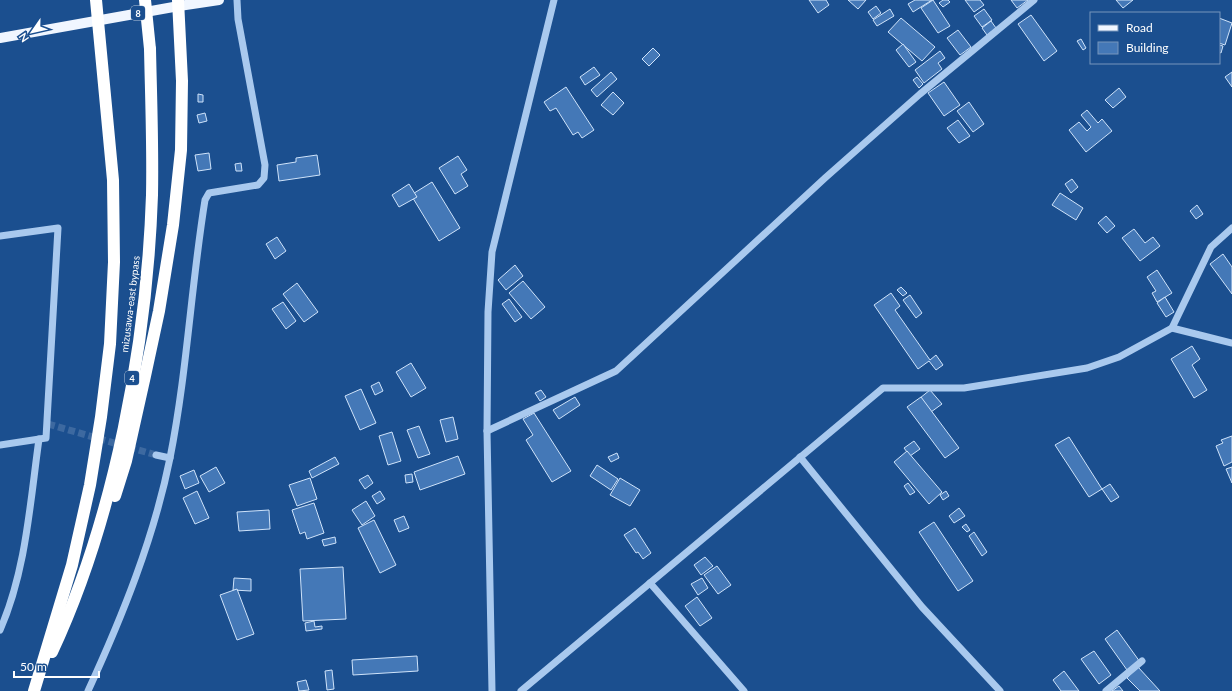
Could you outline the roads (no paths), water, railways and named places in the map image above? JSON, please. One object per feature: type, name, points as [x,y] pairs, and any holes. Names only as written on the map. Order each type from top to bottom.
[{"type":"highway","points":[[34,691],[72,565],[90,485],[100,424],[110,344],[114,262],[113,180],[96,0]]},
{"type":"highway","name":"mizusawa-east bypass","points":[[34,691],[66,624],[98,531],[118,454],[134,367],[146,278],[152,195],[150,49],[145,0]]},
{"type":"highway","points":[[66,624],[84,588],[126,462],[159,311],[173,225],[181,150],[182,80],[178,3]]},
{"type":"main road","name":"8","points":[[0,38],[98,20],[178,3],[219,0]]},
{"type":"street","points":[[88,691],[133,583],[157,514],[170,458],[182,389],[200,231],[205,200],[209,193],[258,185],[264,178],[265,165],[238,19],[237,0]]},
{"type":"street","points":[[492,691],[487,431],[488,312],[492,252],[554,0]]},
{"type":"street","points":[[487,431],[616,372],[825,178],[920,94],[1034,0]]},
{"type":"street","points":[[0,236],[58,228],[46,438],[0,445]]},
{"type":"street","points":[[521,691],[883,388],[964,388],[1087,368],[1119,357],[1172,328],[1211,247],[1232,228]]},
{"type":"street","points":[[1172,328],[1232,343]]},
{"type":"street","points":[[0,630],[13,596],[24,548],[39,439]]},
{"type":"street","points":[[156,455],[170,458]]},
{"type":"street","points":[[800,456],[922,607],[1000,691]]},
{"type":"street","points":[[650,583],[744,691]]},
{"type":"street","points":[[1106,691],[1142,661]]},
{"type":"tunnel","points":[[48,424],[156,455]]}]
